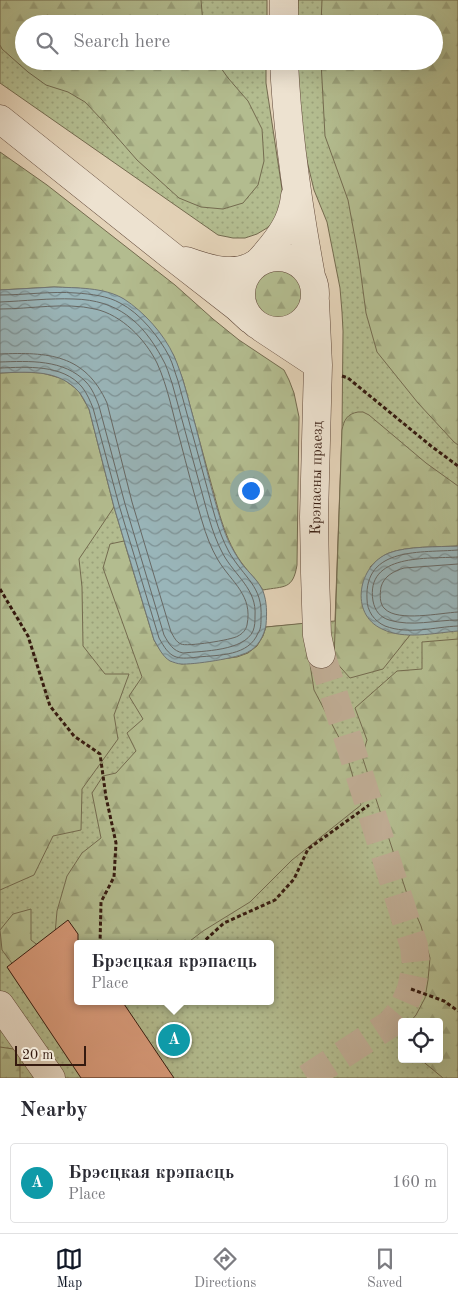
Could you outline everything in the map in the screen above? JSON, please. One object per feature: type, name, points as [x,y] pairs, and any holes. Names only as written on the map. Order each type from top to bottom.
[{"type":"street","points":[[284,0],[284,15]]},
{"type":"street","name":"Крэпасны праезд","points":[[284,70],[296,190],[313,288],[318,365],[314,573],[317,636],[321,654]]},
{"type":"street","points":[[0,119],[255,323],[318,365]]},
{"type":"street","points":[[169,254],[202,267],[224,271],[242,269],[257,262],[268,258],[281,257],[298,263],[303,266],[313,288],[311,312],[304,321],[294,327],[284,331],[272,331],[255,323],[243,308],[240,295],[242,282],[248,271],[257,262],[281,236],[288,223],[294,208],[296,190]]},
{"type":"street","points":[[0,1005],[51,1078]]},
{"type":"path","points":[[318,365],[348,378],[458,466]]},
{"type":"path","points":[[0,589],[28,636],[50,706],[74,736],[100,754],[106,797],[116,843],[114,877],[101,902],[100,940]]},
{"type":"path","points":[[205,940],[224,923],[275,900],[294,879],[308,849],[369,805]]},
{"type":"path","points":[[411,989],[444,1001],[458,1011]]},
{"type":"green space","points":[[0,0],[267,0],[267,15],[15,15],[15,70],[266,70],[266,83],[283,196],[277,220],[257,234],[245,238],[218,235],[0,83]]},
{"type":"green space","points":[[0,0],[201,0],[202,15],[15,15],[15,60],[0,45]]},
{"type":"green space","points":[[298,0],[458,0],[458,1078],[0,1078],[0,373],[89,409],[114,507],[154,640],[162,653],[263,636],[266,627],[335,621],[342,430],[343,331],[340,288],[327,222],[314,190],[302,140],[298,70],[443,70],[443,15],[297,15]]},
{"type":"green space","points":[[322,0],[458,0],[458,445],[418,403],[377,352],[366,313],[348,200],[325,136],[321,70],[443,70],[443,15],[321,15]]},
{"type":"green space","points":[[26,70],[222,70],[248,101],[262,129],[264,161],[258,185],[243,203],[223,209],[201,207],[179,198],[137,160],[85,102],[68,92],[46,85]]},
{"type":"green space","points":[[0,152],[47,185],[175,285],[239,340],[284,370],[294,393],[299,417],[297,565],[290,583],[282,587],[263,590],[234,551],[220,516],[183,380],[173,354],[123,299],[100,291],[77,288],[54,287],[0,290]]},
{"type":"green space","points":[[281,262],[288,264],[304,277],[307,283],[308,297],[304,311],[298,318],[289,323],[276,326],[247,301],[246,291],[248,281],[272,263]]},
{"type":"green space","points":[[0,373],[42,373],[63,379],[78,390],[89,409],[114,507],[79,559],[82,587],[83,646],[105,674],[129,674],[114,715],[118,739],[82,789],[81,830],[53,836],[34,875],[0,890]]},
{"type":"green space","points":[[358,412],[369,415],[426,463],[458,486],[458,546],[423,547],[396,551],[384,556],[370,567],[396,633],[410,635],[383,669],[350,678],[334,660],[342,430],[347,418],[351,414]]},
{"type":"green space","points":[[124,541],[154,640],[162,653],[171,661],[182,664],[237,657],[248,653],[257,646],[266,627],[307,623],[308,651],[314,690],[345,749],[361,805],[292,860],[250,902],[191,940],[74,940],[74,979],[52,973],[36,962],[20,974],[2,950],[0,930],[13,914],[31,909],[31,940],[53,957],[57,911],[67,876],[82,853],[101,838],[92,793],[103,776],[116,773],[136,751],[127,733],[143,719],[129,696],[142,677],[103,568],[110,544]]},
{"type":"green space","points":[[458,639],[458,1078],[443,1078],[425,1063],[443,1063],[443,1018],[413,1018],[425,998],[430,958],[421,926],[406,891],[362,756],[367,740],[355,708],[397,671],[422,669],[422,642]]},
{"type":"green space","points":[[0,1047],[20,1050],[20,1078],[0,1078]]},
{"type":"water","points":[[54,287],[99,290],[124,299],[153,324],[170,348],[184,384],[215,501],[226,534],[242,564],[259,583],[263,591],[267,612],[266,625],[262,637],[252,650],[226,659],[187,664],[170,661],[165,657],[154,640],[114,507],[89,409],[83,398],[68,383],[50,375],[30,372],[0,373],[0,290]]},
{"type":"water","points":[[458,546],[458,631],[409,635],[382,629],[372,622],[365,612],[361,590],[364,578],[378,559],[389,553],[405,549]]},
{"type":"building","points":[[68,920],[78,934],[78,940],[74,940],[74,1005],[125,1005],[174,1078],[81,1078],[7,967]]},
{"type":"tunnel","points":[[307,1078],[390,1024],[402,1010],[411,989],[416,965],[414,946],[321,654]]},
{"type":"place","name":"Брэсцкая крэпасць","points":[[174,1040]]}]
